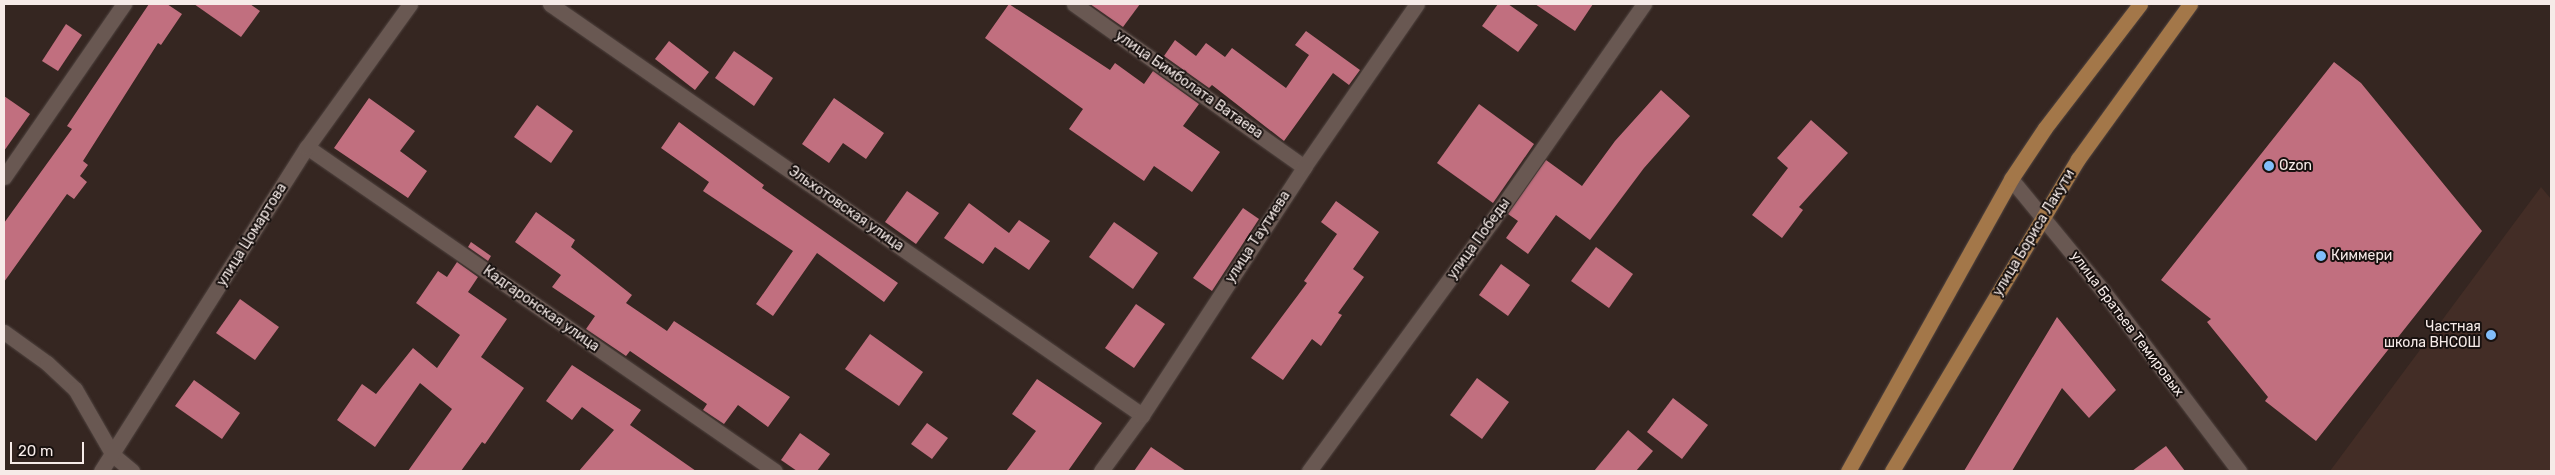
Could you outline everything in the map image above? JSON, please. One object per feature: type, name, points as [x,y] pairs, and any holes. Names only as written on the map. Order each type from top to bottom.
[{"type":"main road","points":[[1848,471],[2011,179],[2045,128],[2140,4]]},
{"type":"main road","name":"улица Бориса Лакути","points":[[1892,471],[2078,159],[2190,4]]},
{"type":"street","points":[[4,177],[124,4]]},
{"type":"street","name":"улица Цомартова","points":[[101,471],[113,455],[307,147],[410,4]]},
{"type":"street","name":"Эльхотовская улица","points":[[550,4],[1142,415]]},
{"type":"street","name":"улица Бимболата Ватаева","points":[[1074,4],[1304,167]]},
{"type":"street","name":"улица Таутиева","points":[[1101,471],[1142,415],[1304,167],[1417,4]]},
{"type":"street","name":"улица Победы","points":[[1309,471],[1492,222],[1644,4]]},
{"type":"street","name":"Кадгаронская улица","points":[[307,147],[775,471]]},
{"type":"street","name":"улица Братьев Темировых","points":[[2011,179],[2043,216],[2239,471]]},
{"type":"street","points":[[4,332],[47,363],[74,389],[113,455],[132,471]]},
{"type":"shaded area","name":"Частная школа ВНСОШ","points":[[2541,187],[2551,199],[2551,471],[2330,471]]},
{"type":"building","points":[[149,4],[167,4],[182,14],[161,45],[158,43],[83,161],[88,165],[80,176],[87,182],[74,199],[67,194],[4,282],[4,223],[72,129],[67,126]]},
{"type":"building","points":[[194,4],[250,4],[260,11],[241,37]]},
{"type":"building","points":[[1009,4],[1110,70],[1115,63],[1144,84],[1153,71],[1199,104],[1183,126],[1220,152],[1192,192],[1154,166],[1144,181],[1069,129],[1083,109],[985,38]]},
{"type":"building","points":[[1090,4],[1140,4],[1123,27]]},
{"type":"building","points":[[1498,4],[1508,4],[1538,25],[1518,52],[1482,26]]},
{"type":"building","points":[[1535,4],[1593,4],[1575,31]]},
{"type":"building","points":[[66,24],[82,35],[58,71],[42,61]]},
{"type":"building","points":[[1306,31],[1360,70],[1349,85],[1333,73],[1284,141],[1212,85],[1209,88],[1164,56],[1175,40],[1196,56],[1206,43],[1225,57],[1232,48],[1286,88],[1309,55],[1295,45]]},
{"type":"building","points":[[669,41],[709,72],[695,90],[655,59]]},
{"type":"building","points":[[734,51],[773,78],[754,106],[715,78]]},
{"type":"building","name":"Киммери","points":[[2334,62],[2361,83],[2482,231],[2316,441],[2265,401],[2268,397],[2207,322],[2211,319],[2161,280]]},
{"type":"building","points":[[1661,90],[1690,116],[1644,168],[1590,240],[1556,215],[1528,254],[1506,238],[1518,221],[1508,214],[1546,160],[1582,186],[1615,141]]},
{"type":"building","points":[[4,96],[30,114],[4,151]]},
{"type":"building","points":[[369,98],[415,131],[400,151],[427,171],[408,198],[334,148]]},
{"type":"building","points":[[834,98],[884,133],[866,159],[843,143],[829,163],[802,144]]},
{"type":"building","points":[[1479,104],[1534,144],[1493,203],[1437,163]]},
{"type":"building","points":[[537,105],[573,131],[551,163],[514,137]]},
{"type":"building","points":[[1811,120],[1848,153],[1799,207],[1803,210],[1782,238],[1752,215],[1788,168],[1777,158]]},
{"type":"building","points":[[679,122],[764,185],[762,188],[898,283],[884,302],[817,253],[773,316],[756,304],[793,251],[703,191],[709,182],[661,148]]},
{"type":"building","points":[[907,191],[939,213],[916,244],[885,222]]},
{"type":"building","points":[[1336,201],[1379,232],[1353,269],[1364,277],[1338,313],[1342,315],[1321,346],[1312,339],[1283,380],[1251,358],[1307,283],[1304,281],[1337,234],[1321,222]]},
{"type":"building","points":[[969,203],[1009,233],[1019,220],[1050,241],[1029,270],[995,247],[983,264],[944,238]]},
{"type":"building","points":[[1243,208],[1259,219],[1212,291],[1193,278]]},
{"type":"building","points":[[536,212],[575,240],[571,247],[632,295],[626,303],[667,331],[674,321],[790,397],[768,427],[738,405],[724,424],[703,410],[707,404],[630,351],[626,356],[586,329],[595,316],[552,287],[561,275],[515,242]]},
{"type":"building","points":[[1114,222],[1158,253],[1133,289],[1089,257]]},
{"type":"building","points":[[471,242],[491,256],[488,261],[468,247]]},
{"type":"building","points":[[1596,247],[1633,274],[1609,308],[1571,281]]},
{"type":"building","points":[[457,262],[478,277],[468,292],[507,319],[481,357],[524,388],[485,444],[482,442],[461,471],[408,471],[452,409],[420,383],[375,447],[337,420],[362,384],[376,394],[413,348],[437,368],[460,335],[416,303],[438,271],[447,277]]},
{"type":"building","points":[[1501,264],[1530,285],[1508,316],[1479,295]]},
{"type":"building","points":[[240,299],[279,327],[255,360],[216,333]]},
{"type":"building","points":[[1136,304],[1165,324],[1134,368],[1105,348]]},
{"type":"building","points":[[2057,317],[2116,390],[2089,418],[2062,388],[2012,471],[1964,471]]},
{"type":"building","points":[[870,334],[923,372],[899,406],[845,369]]},
{"type":"building","points":[[572,365],[641,410],[630,425],[696,471],[579,471],[614,430],[582,407],[572,420],[546,401]]},
{"type":"building","points":[[1477,378],[1509,402],[1482,439],[1450,415]]},
{"type":"building","points":[[1037,379],[1102,423],[1068,471],[1006,471],[1036,431],[1012,414]]},
{"type":"building","points":[[194,380],[240,413],[222,439],[175,406]]},
{"type":"building","points":[[1673,398],[1708,425],[1682,459],[1647,432]]},
{"type":"building","points":[[927,423],[948,438],[932,459],[911,444]]},
{"type":"building","points":[[1628,430],[1653,451],[1636,471],[1594,471]]},
{"type":"building","points":[[800,433],[830,454],[817,471],[797,471],[781,460]]},
{"type":"building","points":[[2166,446],[2185,471],[2132,471]]},
{"type":"building","points":[[1151,447],[1186,471],[1134,471]]},
{"type":"place","name":"Ozon","points":[[2269,166]]},
{"type":"place","name":"Киммери","points":[[2321,256]]},
{"type":"place","name":"Частная школа ВНСОШ","points":[[2491,335]]}]
